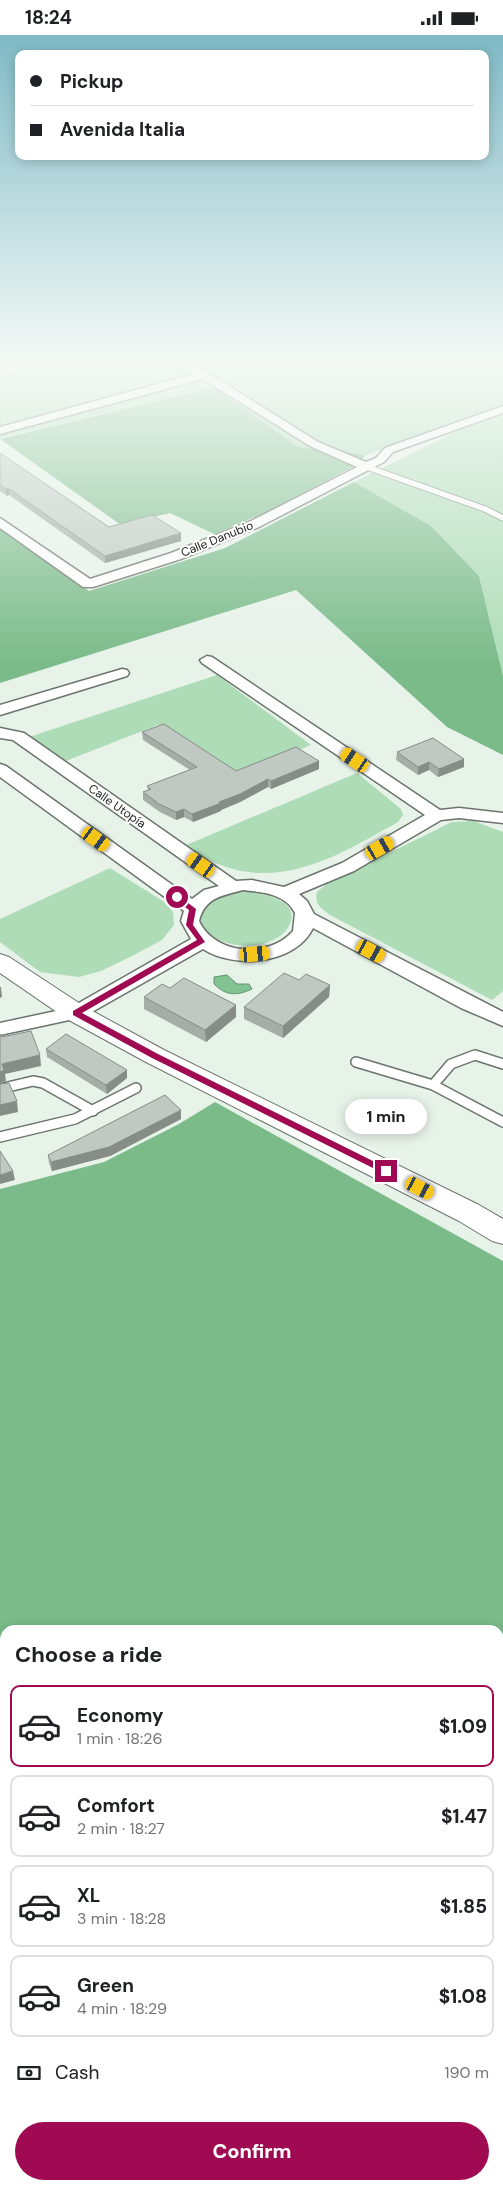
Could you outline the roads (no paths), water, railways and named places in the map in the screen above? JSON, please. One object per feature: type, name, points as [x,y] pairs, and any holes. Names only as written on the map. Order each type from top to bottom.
[{"type":"main road","points":[[0,963],[76,1013],[155,1056],[469,1213],[503,1233]]},
{"type":"street","points":[[353,461],[368,467]]},
{"type":"street","name":"Calle Danubio","points":[[0,521],[88,584],[176,556],[255,524],[379,461]]},
{"type":"street","points":[[207,660],[437,815]]},
{"type":"street","points":[[0,709],[122,673]]},
{"type":"street","name":"Calle Utopía","points":[[0,733],[18,736],[232,887]]},
{"type":"street","points":[[0,769],[193,909]]},
{"type":"street","points":[[285,893],[348,867],[437,815],[459,813],[503,818]]},
{"type":"street","points":[[260,886],[285,893],[302,906],[306,917],[305,928],[297,939],[283,947],[265,953],[245,955],[226,952],[202,941],[196,936],[190,925],[193,909],[209,894],[232,887],[260,886]]},
{"type":"street","points":[[306,917],[468,1004],[503,1020]]},
{"type":"street","points":[[0,1029],[76,1013],[202,941]]},
{"type":"lane","points":[[368,467],[503,518]]},
{"type":"lane","points":[[433,1085],[451,1064],[475,1055],[503,1064]]},
{"type":"lane","points":[[356,1062],[433,1085],[503,1122]]},
{"type":"lane","points":[[0,1089],[33,1081],[43,1083],[93,1111]]},
{"type":"lane","points":[[0,1137],[75,1119],[136,1088]]}]
